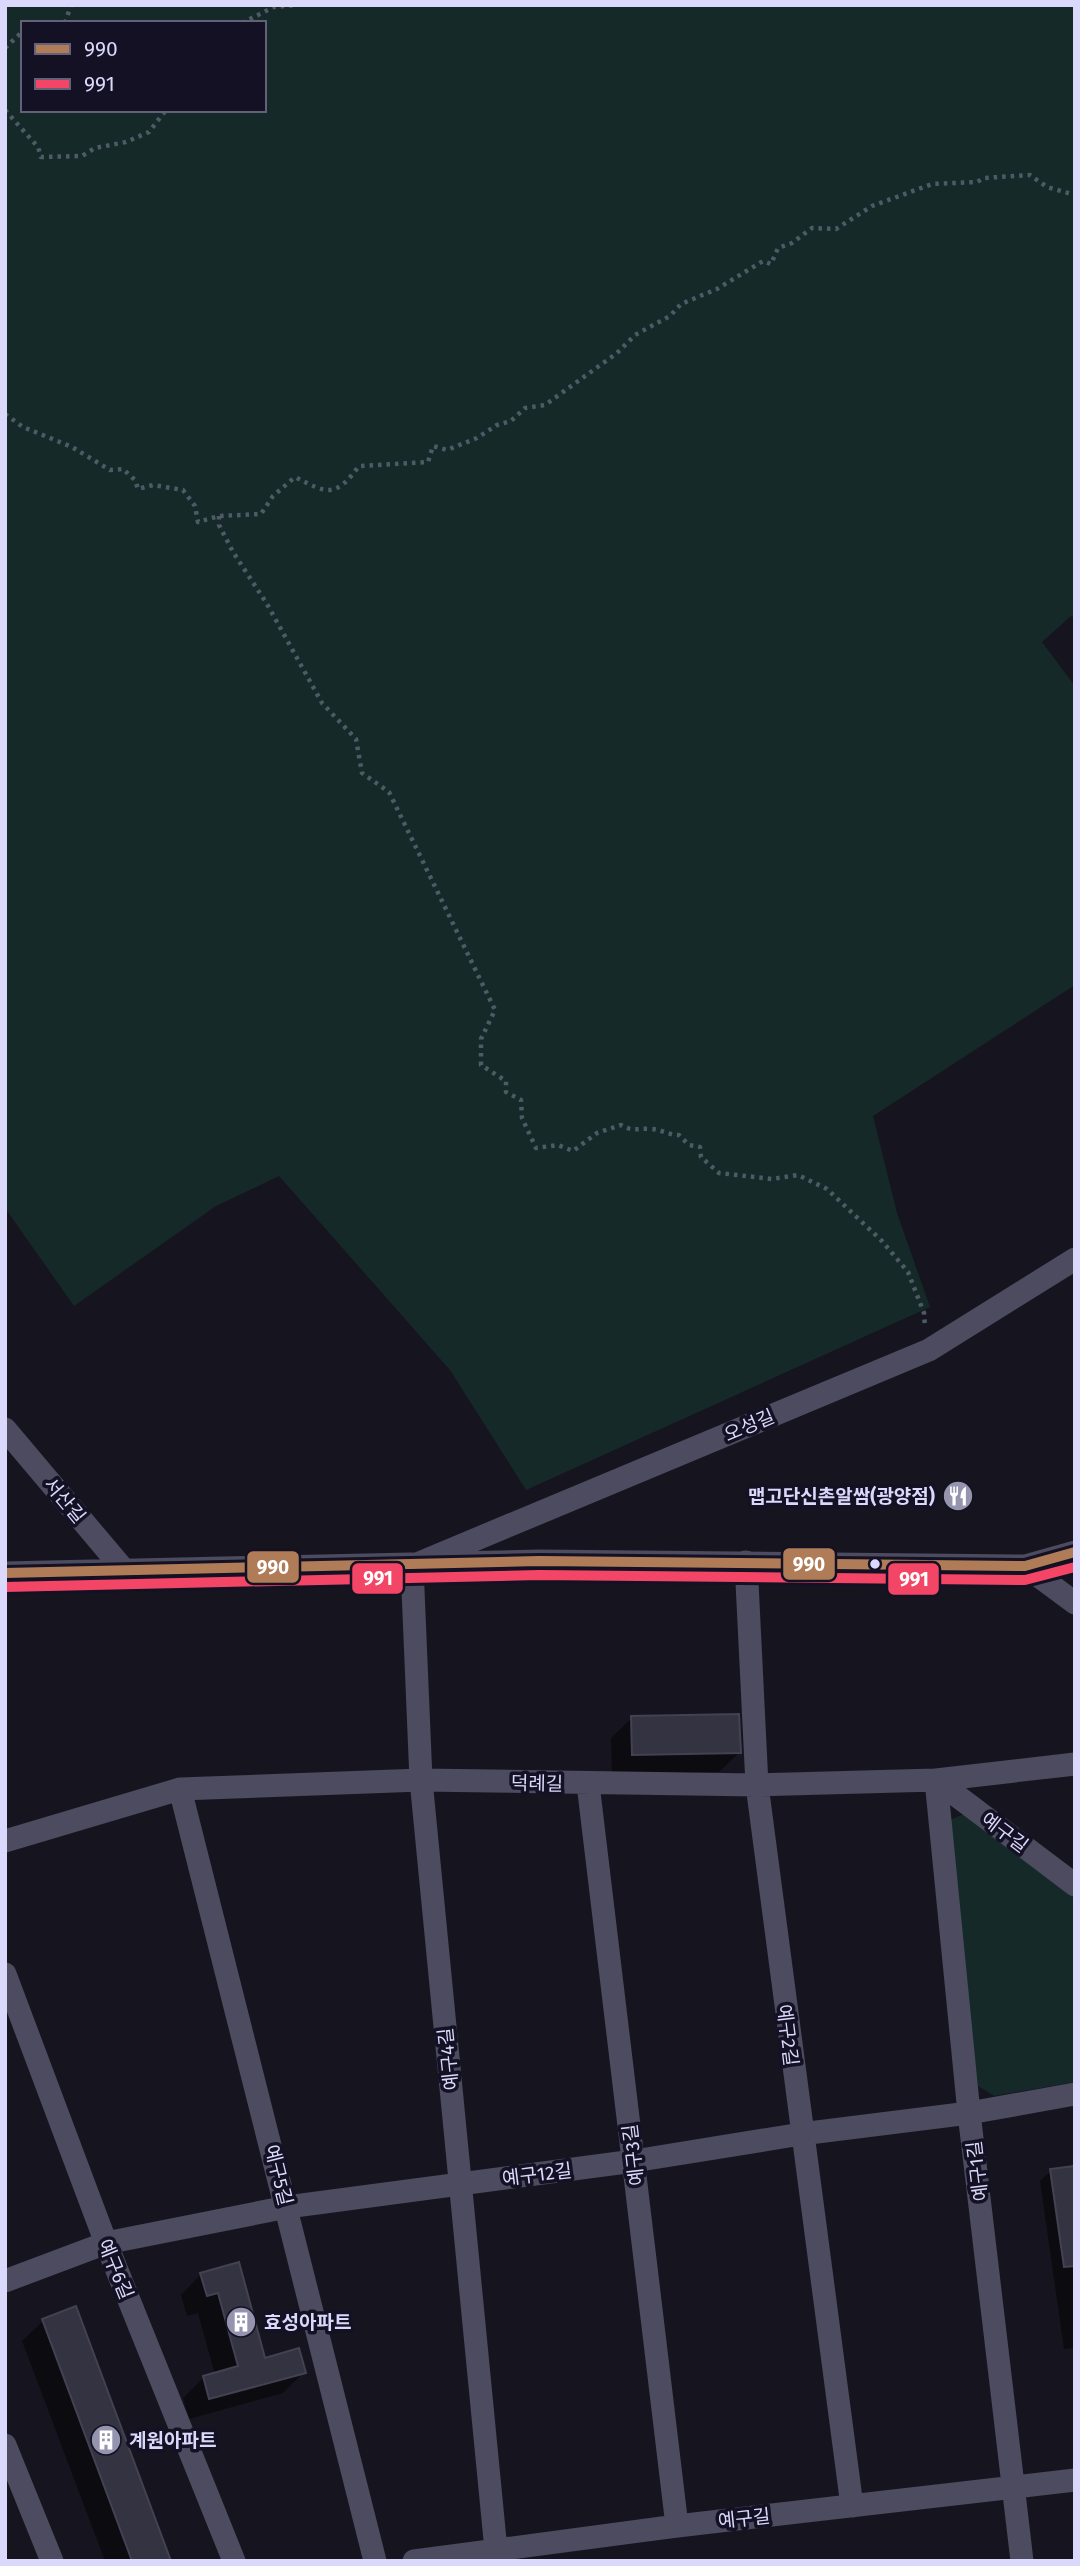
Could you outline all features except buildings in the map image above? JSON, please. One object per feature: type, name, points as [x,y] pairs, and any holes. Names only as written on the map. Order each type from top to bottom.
[{"type":"street","name":"오성길","points":[[412,1566],[929,1350],[1075,1259]]},
{"type":"street","name":"서산길","points":[[5,1429],[124,1570]]},
{"type":"street","points":[[5,1573],[538,1562],[1025,1566],[1075,1552]]},
{"type":"street","name":"예구2길","points":[[746,1562],[757,1785],[852,2506]]},
{"type":"street","name":"예구4길","points":[[412,1566],[421,1780],[496,2550]]},
{"type":"street","points":[[1025,1566],[1075,1603]]},
{"type":"street","name":"덕례길","points":[[5,1841],[180,1789],[421,1780],[757,1785],[936,1780],[1075,1764]]},
{"type":"street","name":"예구길","points":[[936,1780],[1075,1885]]},
{"type":"street","name":"예구1길","points":[[936,1780],[970,2113],[1022,2561]]},
{"type":"street","name":"예구3길","points":[[589,1784],[677,2526]]},
{"type":"street","name":"예구5길","points":[[180,1789],[288,2207],[375,2561]]},
{"type":"street","name":"예구6길","points":[[5,1974],[106,2244],[234,2561]]},
{"type":"street","name":"예구12길","points":[[5,2281],[106,2244],[288,2207],[634,2161],[801,2134],[970,2113],[1075,2094]]},
{"type":"street","points":[[5,2445],[15,2497],[52,2561]]},
{"type":"street","name":"예구길","points":[[414,2561],[677,2526],[1075,2480]]},
{"type":"path","points":[[246,21],[274,7],[297,5]]},
{"type":"path","points":[[5,48],[21,33]]},
{"type":"path","points":[[5,110],[38,147],[41,157],[82,156],[95,148],[126,142],[149,132],[164,112]]},
{"type":"path","points":[[5,414],[23,426],[72,447],[110,470],[123,469],[135,480],[138,489],[153,485],[183,490],[195,506],[198,522],[219,516],[261,514],[273,496],[295,477],[324,492],[333,491],[347,481],[359,466],[428,462],[433,446],[447,450],[477,438],[496,425],[511,421],[525,408],[545,405],[617,353],[635,335],[670,316],[681,304],[717,289],[763,261],[771,264],[778,248],[792,243],[812,228],[836,229],[872,206],[932,184],[977,182],[984,178],[1030,175],[1047,187],[1075,195]]},
{"type":"path","points":[[219,516],[219,525],[233,552],[267,604],[322,703],[356,739],[362,773],[389,792],[495,1010],[481,1039],[481,1065],[506,1081],[506,1092],[522,1100],[522,1118],[536,1148],[558,1146],[573,1151],[597,1133],[621,1125],[629,1130],[653,1128],[665,1135],[679,1135],[689,1145],[700,1147],[701,1157],[719,1173],[772,1179],[797,1175],[827,1189],[881,1241],[908,1272],[924,1312],[926,1324],[923,1331]]},
{"type":"green space","points":[[5,5],[1075,5],[1075,618],[1071,616],[1042,642],[1075,686],[1075,985],[873,1116],[897,1213],[930,1307],[526,1490],[450,1370],[279,1176],[216,1206],[74,1306],[5,1208]]},
{"type":"green space","points":[[964,1814],[1075,1894],[1075,2082],[994,2096],[978,2086],[947,1821]]},
{"type":"transit line","name":"990","points":[[5,1573],[539,1561],[1025,1566],[1075,1552]]},
{"type":"transit line","name":"991","points":[[5,1587],[539,1575],[1025,1580],[1075,1567]]},
{"type":"place","name":"맵고단신촌알쌈(광양점)","points":[[958,1496]]},
{"type":"place","name":"효성아파트","points":[[241,2322]]},
{"type":"place","name":"계원아파트","points":[[106,2440]]}]
